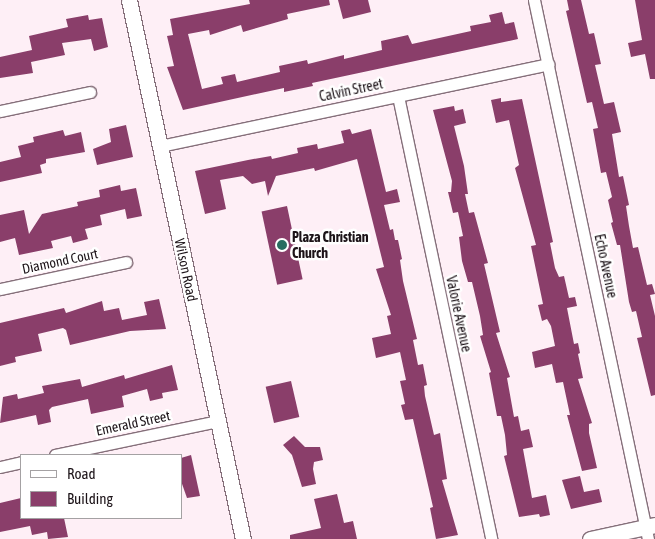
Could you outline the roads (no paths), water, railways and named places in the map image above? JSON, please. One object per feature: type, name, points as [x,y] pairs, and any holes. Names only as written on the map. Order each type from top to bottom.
[{"type":"street","name":"Wilson Road","points":[[129,0],[243,539]]},
{"type":"street","name":"Echo Avenue","points":[[534,0],[649,530]]},
{"type":"street","name":"Calvin Street","points":[[160,146],[548,64]]},
{"type":"street","points":[[0,111],[90,92]]},
{"type":"street","name":"Valorie Avenue","points":[[398,96],[491,539]]},
{"type":"street","name":"Diamond Court","points":[[0,289],[126,262]]},
{"type":"street","name":"Emerald Street","points":[[60,454],[218,421]]},
{"type":"street","points":[[0,467],[20,462]]},
{"type":"street","points":[[590,539],[649,530]]},
{"type":"place","name":"Plaza Christian Church","points":[[282,245]]}]
